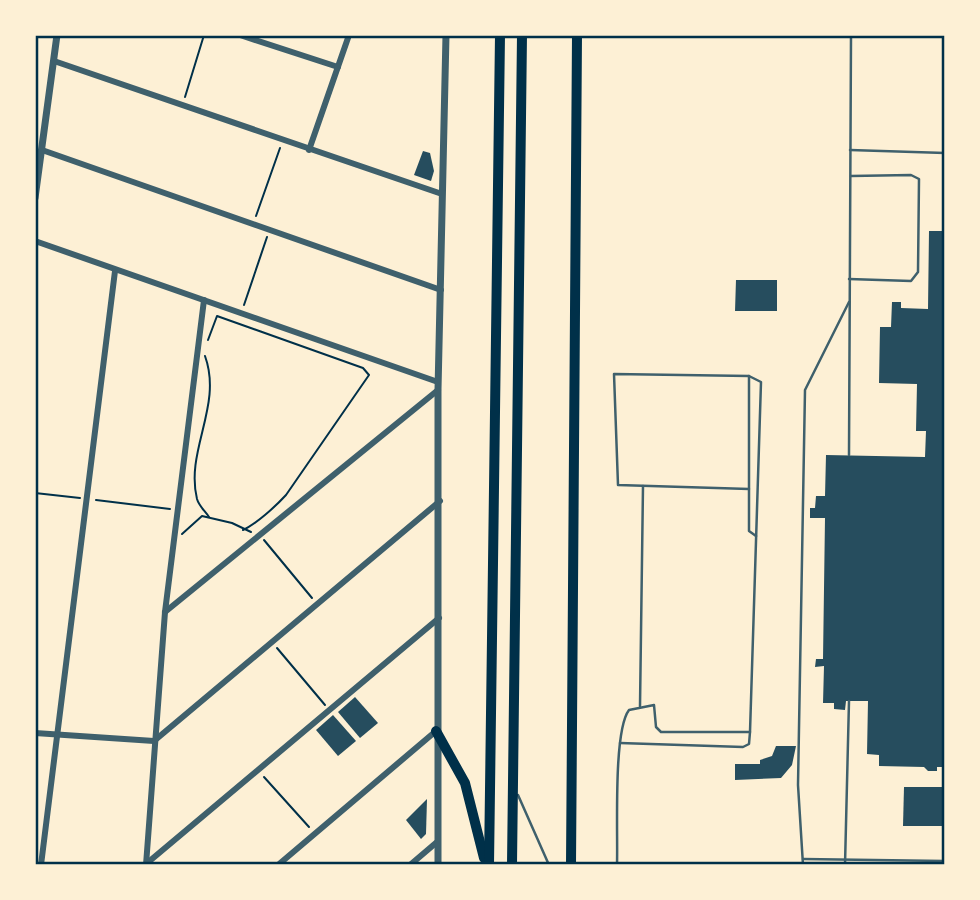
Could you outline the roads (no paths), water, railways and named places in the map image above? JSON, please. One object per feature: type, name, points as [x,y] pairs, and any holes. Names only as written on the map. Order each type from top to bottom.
[{"type":"highway","points":[[487,865],[500,35]]},
{"type":"highway","points":[[512,865],[522,35]]},
{"type":"highway","points":[[436,731],[465,783],[487,865]]},
{"type":"main road","points":[[570,865],[577,35]]},
{"type":"street","points":[[35,198],[57,35]]},
{"type":"street","points":[[240,35],[338,67]]},
{"type":"street","points":[[309,150],[349,35]]},
{"type":"street","points":[[438,865],[438,386],[446,35]]},
{"type":"street","points":[[54,61],[442,194]]},
{"type":"street","points":[[42,150],[440,290]]},
{"type":"street","points":[[35,241],[438,386]]},
{"type":"street","points":[[41,865],[115,271]]},
{"type":"street","points":[[146,865],[165,612],[204,300]]},
{"type":"street","points":[[165,612],[438,386]]},
{"type":"street","points":[[35,733],[154,741],[440,501]]},
{"type":"street","points":[[146,865],[256,768],[440,617]]},
{"type":"street","points":[[278,865],[436,731]]},
{"type":"street","points":[[410,865],[438,842]]},
{"type":"lane","points":[[849,455],[850,35]]},
{"type":"lane","points":[[850,150],[945,153]]},
{"type":"lane","points":[[849,279],[911,281],[918,272],[919,179],[911,175],[850,176]]},
{"type":"lane","points":[[803,865],[798,785],[805,390],[849,302]]},
{"type":"lane","points":[[620,743],[743,747],[749,744],[761,382],[749,376],[614,374],[618,485],[749,489]]},
{"type":"lane","points":[[749,376],[749,531],[757,536]]},
{"type":"lane","points":[[639,706],[643,486]]},
{"type":"lane","points":[[845,865],[849,701]]},
{"type":"lane","points":[[617,865],[620,743],[623,719],[629,709],[653,705],[656,727],[661,732],[750,732]]},
{"type":"lane","points":[[513,783],[550,865]]},
{"type":"lane","points":[[803,859],[945,861]]},
{"type":"lane","points":[[878,865],[881,860]]}]
